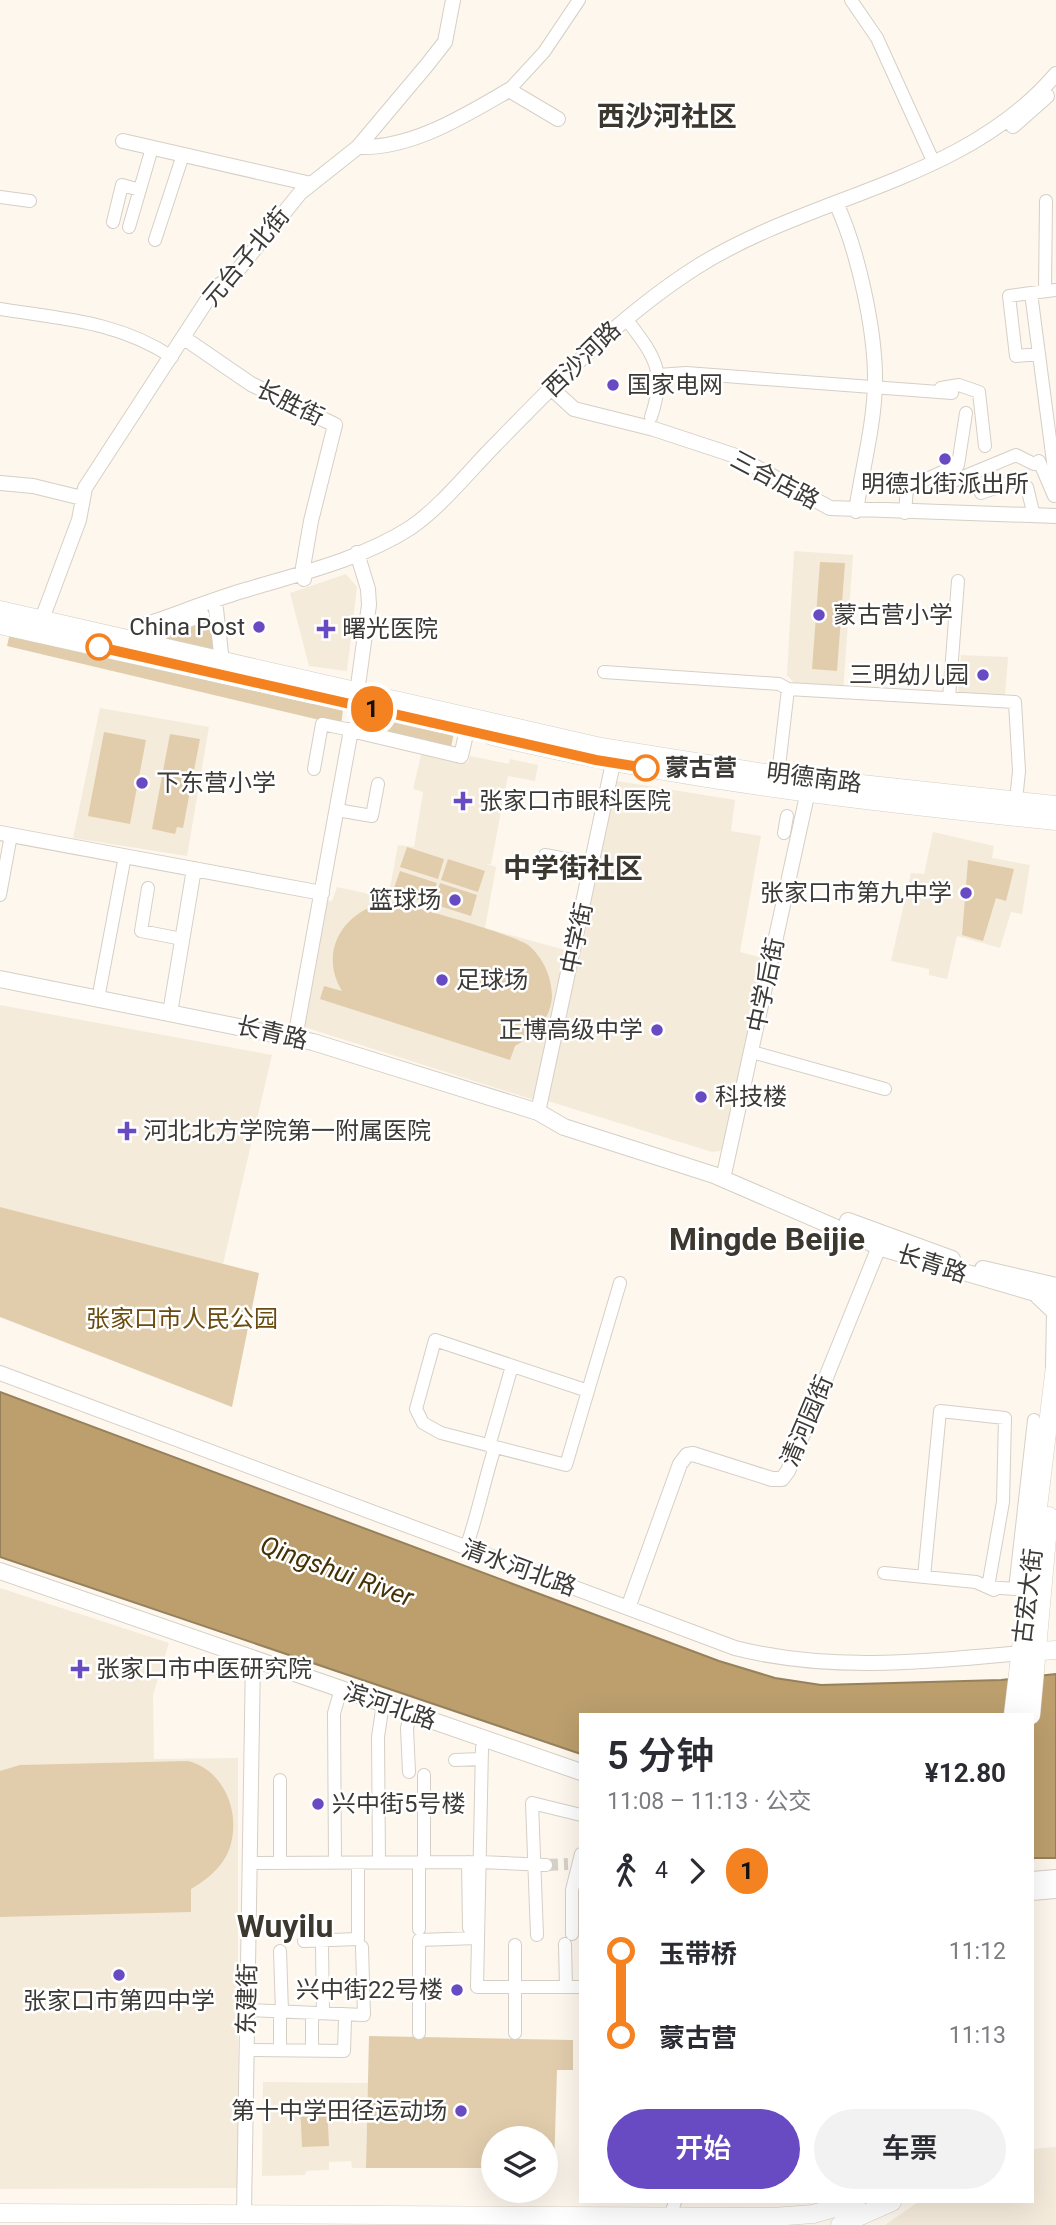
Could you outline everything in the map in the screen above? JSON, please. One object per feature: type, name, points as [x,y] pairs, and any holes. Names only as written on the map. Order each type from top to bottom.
[{"type":"main road","name":"明德南路","points":[[0,610],[42,619],[142,650],[467,730],[784,779],[808,791],[1056,821]]},
{"type":"main road","name":"明德南路","points":[[0,625],[222,662],[556,744],[613,763],[1056,805]]},
{"type":"main road","name":"长青路","points":[[0,979],[295,1038],[538,1112],[564,1127],[724,1174],[881,1241],[1030,1293],[1056,1299]]},
{"type":"main road","name":"长青路","points":[[881,1241],[984,1270],[1056,1286]]},
{"type":"main road","points":[[1030,1293],[1044,1298],[1055,1312],[1055,1363]]},
{"type":"main road","name":"古宏大街","points":[[1033,1650],[1029,1593],[1032,1504],[1055,1363]]},
{"type":"main road","name":"古宏大街","points":[[1033,1650],[1056,1446]]},
{"type":"main road","name":"滨河北路","points":[[0,1571],[252,1664]]},
{"type":"main road","name":"滨河北路","points":[[0,1582],[381,1708],[483,1749],[579,1782]]},
{"type":"main road","points":[[1014,1713],[1033,1650]]},
{"type":"main road","points":[[1031,1713],[1033,1650]]},
{"type":"main road","name":"清水河北路","points":[[1033,1650],[1056,1650]]},
{"type":"main road","name":"滨河北路","points":[[483,1749],[579,1772]]},
{"type":"main road","points":[[1034,1880],[1056,1878]]},
{"type":"main road","points":[[1034,1892],[1056,1890]]},
{"type":"main road","points":[[0,2213],[244,2214],[584,2208],[672,2214],[813,2214],[852,2203]]},
{"type":"main road","points":[[839,2225],[890,2203]]},
{"type":"street","name":"元台子北街","points":[[42,619],[79,520],[85,488],[215,288],[233,276],[300,193],[358,146],[445,42],[453,0]]},
{"type":"street","points":[[358,146],[401,141],[435,130],[509,90],[544,52],[579,0]]},
{"type":"street","points":[[851,0],[877,37],[934,163]]},
{"type":"street","name":"西沙河路","points":[[554,391],[630,324],[702,274],[745,250],[972,145],[1012,115],[1056,74]]},
{"type":"street","name":"西沙河路","points":[[142,650],[164,629],[402,541],[440,513],[554,391],[588,350],[633,312],[695,268],[738,244],[973,153],[1030,113],[1056,87]]},
{"type":"street","points":[[509,90],[558,119]]},
{"type":"street","points":[[123,141],[311,184]]},
{"type":"street","points":[[129,227],[152,148]]},
{"type":"street","points":[[155,240],[183,155]]},
{"type":"street","points":[[113,222],[122,185],[140,190]]},
{"type":"street","points":[[0,197],[30,201]]},
{"type":"street","points":[[1039,354],[1016,356],[1009,296],[1050,291],[1046,201]]},
{"type":"street","points":[[838,206],[868,308],[875,355],[875,388],[856,511]]},
{"type":"street","points":[[1031,293],[1052,424],[1049,470],[1055,491]]},
{"type":"street","points":[[0,309],[112,327],[144,338],[172,357]]},
{"type":"street","points":[[630,324],[653,355],[658,375],[657,397],[651,416]]},
{"type":"street","name":"长胜街","points":[[184,338],[251,384],[335,425],[311,521],[303,576]]},
{"type":"street","points":[[658,375],[686,373],[952,393]]},
{"type":"street","points":[[934,392],[959,385],[979,392],[985,446]]},
{"type":"street","name":"三合店路","points":[[554,391],[574,409],[654,429],[736,456],[813,502],[830,508],[905,513],[1056,516]]},
{"type":"street","points":[[905,513],[908,488],[958,465],[965,413]]},
{"type":"street","points":[[946,484],[1016,456],[1034,464],[1039,461],[1049,470]]},
{"type":"street","points":[[981,493],[1015,481],[1027,487],[1034,516]]},
{"type":"street","points":[[0,483],[52,489],[82,498]]},
{"type":"street","points":[[357,693],[369,605],[368,589],[358,556]]},
{"type":"street","name":"西沙河路","points":[[142,650],[144,625],[240,591],[303,576]]},
{"type":"street","points":[[949,698],[958,581]]},
{"type":"street","points":[[216,609],[222,662]]},
{"type":"street","points":[[604,672],[779,684],[788,690],[1015,702],[1019,771],[1016,801]]},
{"type":"street","points":[[784,779],[788,690]]},
{"type":"street","points":[[314,769],[322,724],[461,756],[467,730]]},
{"type":"street","points":[[295,1038],[351,730]]},
{"type":"street","name":"中学街","points":[[538,1112],[613,763]]},
{"type":"street","points":[[337,810],[372,816],[378,784]]},
{"type":"street","name":"中学后街","points":[[724,1174],[752,1052],[779,910],[789,826],[808,791]]},
{"type":"street","points":[[0,895],[5,834],[322,893]]},
{"type":"street","points":[[545,855],[593,864]]},
{"type":"street","points":[[98,999],[125,856]]},
{"type":"street","points":[[170,1013],[194,869]]},
{"type":"street","points":[[770,937],[779,910],[782,880]]},
{"type":"street","points":[[148,888],[141,932],[182,939]]},
{"type":"street","points":[[752,1052],[885,1089]]},
{"type":"street","name":"清河园街","points":[[628,1608],[680,1465],[687,1455],[693,1454],[772,1479],[782,1479],[788,1471],[881,1241]]},
{"type":"street","points":[[588,1391],[435,1340],[416,1401],[417,1416],[423,1423],[441,1433],[566,1465],[588,1391],[620,1283]]},
{"type":"street","points":[[466,1548],[482,1504],[482,1488],[512,1366]]},
{"type":"street","name":"清水河北路","points":[[0,1373],[735,1648],[802,1662],[865,1663],[1033,1650]]},
{"type":"street","points":[[924,1577],[940,1411],[1005,1418],[1003,1502],[988,1587]]},
{"type":"street","points":[[988,1587],[1015,1589],[1032,1504],[1034,1420]]},
{"type":"street","points":[[1003,1502],[1032,1504]]},
{"type":"street","points":[[884,1573],[976,1582],[988,1587],[1029,1593]]},
{"type":"street","name":"东建街","points":[[244,2214],[252,1664]]},
{"type":"street","points":[[335,1863],[334,1713],[339,1694]]},
{"type":"street","points":[[379,1862],[381,1708]]},
{"type":"street","points":[[409,1718],[409,1772]]},
{"type":"street","points":[[455,1760],[483,1749],[474,1862],[477,1987],[572,1987],[568,1939],[576,1860]]},
{"type":"street","points":[[419,1929],[424,1775]]},
{"type":"street","points":[[280,1780],[280,1863]]},
{"type":"street","points":[[537,1935],[540,1865],[532,1803],[579,1815]]},
{"type":"street","points":[[249,1863],[474,1862],[540,1865]]},
{"type":"street","points":[[304,1941],[358,1939],[358,1870]]},
{"type":"street","points":[[419,2033],[419,1940],[474,1933]]},
{"type":"street","points":[[515,1945],[515,2033]]},
{"type":"street","points":[[247,2010],[281,2015],[364,2015],[362,1947]]},
{"type":"street","points":[[312,2050],[318,2016],[322,1948]]},
{"type":"street","points":[[280,1951],[280,2050]]},
{"type":"street","points":[[246,2050],[344,2051],[345,2020]]},
{"type":"shaded area","name":"蒙古营小学","points":[[794,551],[853,555],[843,691],[799,688],[787,675]]},
{"type":"shaded area","name":"曙光医院","points":[[346,574],[357,587],[347,671],[309,666],[290,593]]},
{"type":"shaded area","name":"三明幼儿园","points":[[961,655],[1008,657],[1005,697],[958,694]]},
{"type":"shaded area","name":"下东营小学","points":[[100,708],[209,727],[187,856],[73,838]]},
{"type":"shaded area","points":[[422,751],[468,763],[470,756],[509,764],[510,759],[538,765],[535,781],[508,776],[491,864],[487,864],[496,867],[485,928],[565,950],[534,1100],[301,1026],[324,900],[332,901],[337,887],[388,898],[398,845],[414,847],[423,792],[413,789]]},
{"type":"shaded area","name":"正博高级中学","points":[[617,781],[735,800],[731,831],[761,836],[740,952],[767,959],[724,1147],[720,1151],[712,1152],[548,1101]]},
{"type":"shaded area","name":"张家口市第九中学","points":[[933,832],[994,846],[992,858],[1030,865],[1022,914],[1011,912],[1000,948],[957,936],[947,979],[929,975],[929,969],[891,961],[911,873],[924,874]]},
{"type":"shaded area","name":"河北北方学院第一附属医院","points":[[0,1005],[272,1055],[223,1264],[0,1207]]},
{"type":"shaded area","name":"张家口市第四中学","points":[[0,1588],[169,1643],[153,1695],[154,1759],[238,1758],[238,2188],[0,2189]]},
{"type":"shaded area","points":[[263,2082],[368,2083],[366,2168],[352,2168],[351,2161],[329,2162],[329,2170],[306,2171],[305,2175],[262,2176]]},
{"type":"shaded area","points":[[1056,2147],[1056,2225],[885,2225],[917,2203],[1034,2203],[1034,2149]]},
{"type":"green space","points":[[820,562],[845,563],[837,671],[812,669]]},
{"type":"green space","points":[[210,619],[213,649],[167,639],[167,634]]},
{"type":"green space","points":[[10,633],[343,710],[341,725],[7,646]]},
{"type":"green space","points":[[350,712],[454,733],[451,747],[360,727],[361,719],[349,717]]},
{"type":"green space","points":[[104,732],[146,740],[130,824],[88,816]]},
{"type":"green space","points":[[170,734],[200,739],[183,828],[177,827],[175,834],[152,829]]},
{"type":"green space","name":"篮球场","points":[[407,847],[444,859],[438,879],[400,867]]},
{"type":"green space","name":"篮球场","points":[[448,859],[485,871],[478,892],[441,880]]},
{"type":"green space","points":[[968,860],[1014,869],[1006,901],[996,898],[983,941],[962,935]]},
{"type":"green space","name":"篮球场","points":[[400,871],[437,883],[430,904],[393,891]]},
{"type":"green space","name":"篮球场","points":[[440,883],[477,895],[471,916],[433,904]]},
{"type":"green space","points":[[389,902],[503,934],[528,945],[538,955],[550,982],[551,1006],[540,1026],[515,1046],[510,1060],[320,999],[324,986],[342,991],[335,976],[333,961],[340,933],[360,913]]},
{"type":"green space","name":"张家口市人民公园","points":[[0,1207],[259,1273],[232,1407],[0,1317]]},
{"type":"green space","points":[[188,1761],[201,1766],[221,1784],[231,1809],[233,1823],[229,1850],[222,1862],[208,1877],[191,1889],[191,1912],[0,1917],[0,1771],[20,1765]]},
{"type":"green space","name":"第十中学田径运动场","points":[[369,2036],[573,2040],[573,2070],[557,2070],[555,2126],[481,2126],[481,2168],[366,2168]]},
{"type":"green space","points":[[327,2103],[329,2146],[302,2147],[300,2104]]},
{"type":"water","name":"Qingshui River","points":[[0,1392],[719,1661],[775,1678],[821,1685],[1001,1680],[1056,1674],[1056,1858],[1034,1858],[1034,1713],[579,1713],[579,1753],[0,1557]]},
{"type":"tunnel","points":[[546,1865],[568,1864]]},
{"type":"bus line","name":"1","points":[[99,647],[596,760],[646,768]]},
{"type":"place","name":"国家电网","points":[[613,385]]},
{"type":"place","name":"明德北街派出所","points":[[945,459]]},
{"type":"place","name":"蒙古营小学","points":[[819,615]]},
{"type":"place","name":"China Post","points":[[259,627]]},
{"type":"place","name":"曙光医院","points":[[326,629]]},
{"type":"place","name":"三明幼儿园","points":[[983,675]]},
{"type":"place","name":"蒙古营","points":[[646,768]]},
{"type":"place","name":"下东营小学","points":[[142,783]]},
{"type":"place","name":"张家口市眼科医院","points":[[463,801]]},
{"type":"place","name":"张家口市第九中学","points":[[966,893]]},
{"type":"place","name":"篮球场","points":[[455,900]]},
{"type":"place","name":"足球场","points":[[442,980]]},
{"type":"place","name":"正博高级中学","points":[[657,1030]]},
{"type":"place","name":"科技楼","points":[[701,1097]]},
{"type":"place","name":"河北北方学院第一附属医院","points":[[127,1131]]},
{"type":"place","name":"张家口市中医研究院","points":[[80,1669]]},
{"type":"place","name":"兴中街5号楼","points":[[318,1804]]},
{"type":"place","name":"张家口市第四中学","points":[[119,1975]]},
{"type":"place","name":"兴中街22号楼","points":[[457,1990]]},
{"type":"place","name":"第十中学田径运动场","points":[[461,2111]]},
{"type":"district","name":"西沙河社区","points":[[667,116]]},
{"type":"district","name":"中学街社区","points":[[573,868]]},
{"type":"district","name":"Mingde Beijie","points":[[767,1239]]},
{"type":"district","name":"Wuyilu","points":[[285,1926]]}]
